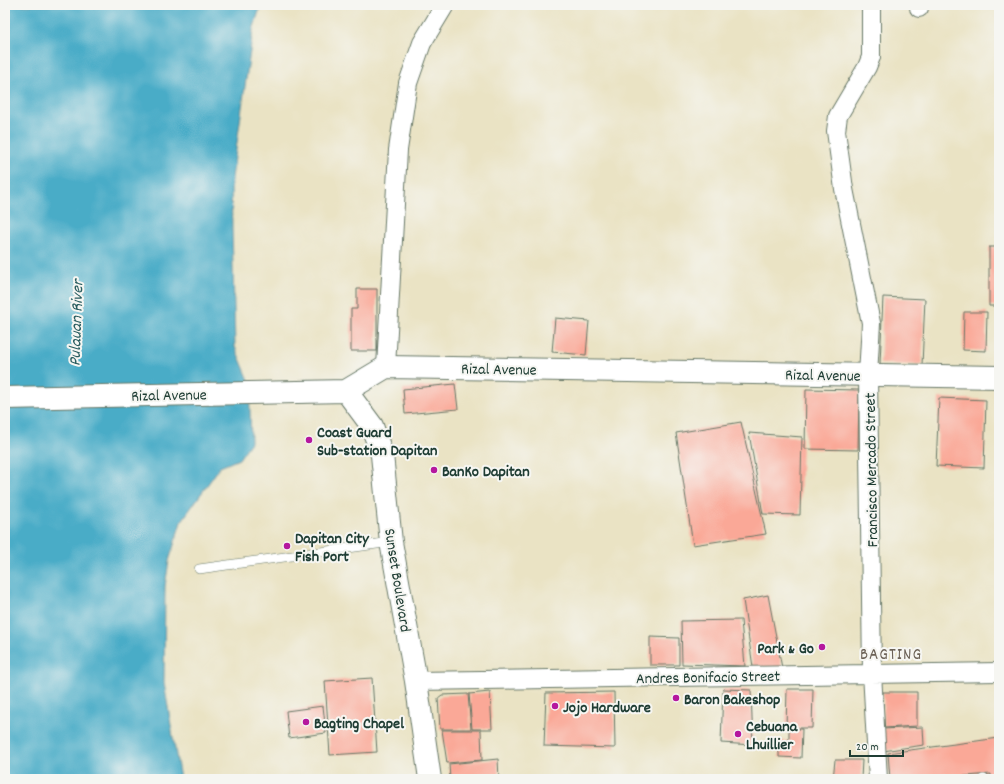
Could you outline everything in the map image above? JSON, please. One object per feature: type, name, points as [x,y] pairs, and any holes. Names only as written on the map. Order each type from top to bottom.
[{"type":"main road","name":"Rizal Avenue","points":[[386,367],[999,377]]},
{"type":"main road","points":[[346,391],[386,367]]},
{"type":"main road","name":"Rizal Avenue","points":[[5,398],[273,391],[346,391]]},
{"type":"main road","name":"Sunset Boulevard","points":[[346,391],[372,426],[382,455],[391,542],[416,681],[430,779]]},
{"type":"street","points":[[386,367],[398,150],[408,82],[422,43],[445,5]]},
{"type":"street","name":"Francisco Mercado Street","points":[[871,5],[871,57],[867,67],[838,116],[836,131],[844,189],[871,323],[868,375],[872,673],[878,779]]},
{"type":"street","name":"Andres Bonifacio Street","points":[[416,681],[999,672]]},
{"type":"lane","points":[[199,569],[391,542]]},
{"type":"water","name":"Pulauan River","points":[[5,5],[261,5],[253,30],[231,185],[235,347],[249,380],[251,442],[239,459],[220,467],[181,522],[169,561],[165,586],[164,683],[180,779],[5,779]]},
{"type":"building","points":[[989,247],[999,247],[999,306],[989,306]]},
{"type":"building","points":[[357,289],[377,289],[377,351],[351,351],[351,309],[357,309]]},
{"type":"building","points":[[883,297],[925,299],[922,365],[880,364]]},
{"type":"building","points":[[964,312],[987,312],[986,351],[963,350]]},
{"type":"building","points":[[555,318],[589,321],[586,355],[552,352]]},
{"type":"building","points":[[455,384],[458,409],[405,414],[403,389]]},
{"type":"building","points":[[806,389],[859,390],[858,450],[805,449]]},
{"type":"building","points":[[939,398],[986,400],[984,468],[936,466]]},
{"type":"building","points":[[741,422],[766,534],[693,545],[676,433]]},
{"type":"building","points":[[749,433],[802,437],[800,515],[763,514]]},
{"type":"building","points":[[768,595],[782,668],[753,667],[743,600]]},
{"type":"building","points":[[741,620],[745,666],[682,664],[681,621]]},
{"type":"building","points":[[650,637],[679,638],[679,665],[650,665]]},
{"type":"building","points":[[372,678],[377,752],[330,755],[325,681]]},
{"type":"building","points":[[723,689],[751,690],[753,745],[721,743]]},
{"type":"building","points":[[787,689],[813,689],[812,728],[786,728]]},
{"type":"building","points":[[490,692],[492,729],[472,729],[469,694]]},
{"type":"building","points":[[614,692],[615,748],[544,746],[546,693]]},
{"type":"building","points":[[883,692],[917,692],[917,726],[884,728]]},
{"type":"building","points":[[468,694],[471,729],[440,729],[438,698],[442,695]]},
{"type":"building","name":"Bagting Chapel","points":[[323,706],[326,733],[289,738],[286,711]]},
{"type":"building","points":[[923,727],[924,745],[883,751],[883,729]]},
{"type":"building","points":[[789,729],[802,729],[801,758],[779,757],[779,741],[789,741]]},
{"type":"building","points":[[442,730],[481,730],[482,760],[447,763]]},
{"type":"building","points":[[999,738],[999,779],[991,779],[991,774],[929,779],[890,779],[888,753]]},
{"type":"building","points":[[498,759],[499,779],[450,779],[449,764]]},
{"type":"building","points":[[835,760],[862,760],[861,779],[833,779]]},
{"type":"place","name":"Coast Guard Sub-station Dapitan","points":[[309,440]]},
{"type":"place","name":"BanKo Dapitan","points":[[434,470]]},
{"type":"place","name":"Dapitan City Fish Port","points":[[287,546]]},
{"type":"place","name":"Park & Go","points":[[822,647]]},
{"type":"place","name":"Baron Bakeshop","points":[[676,698]]},
{"type":"place","name":"Jojo Hardware","points":[[555,706]]},
{"type":"place","name":"Bagting Chapel","points":[[306,722]]},
{"type":"place","name":"Cebuana Lhuillier","points":[[738,734]]},
{"type":"district","name":"BAGTING","points":[[891,653]]}]
